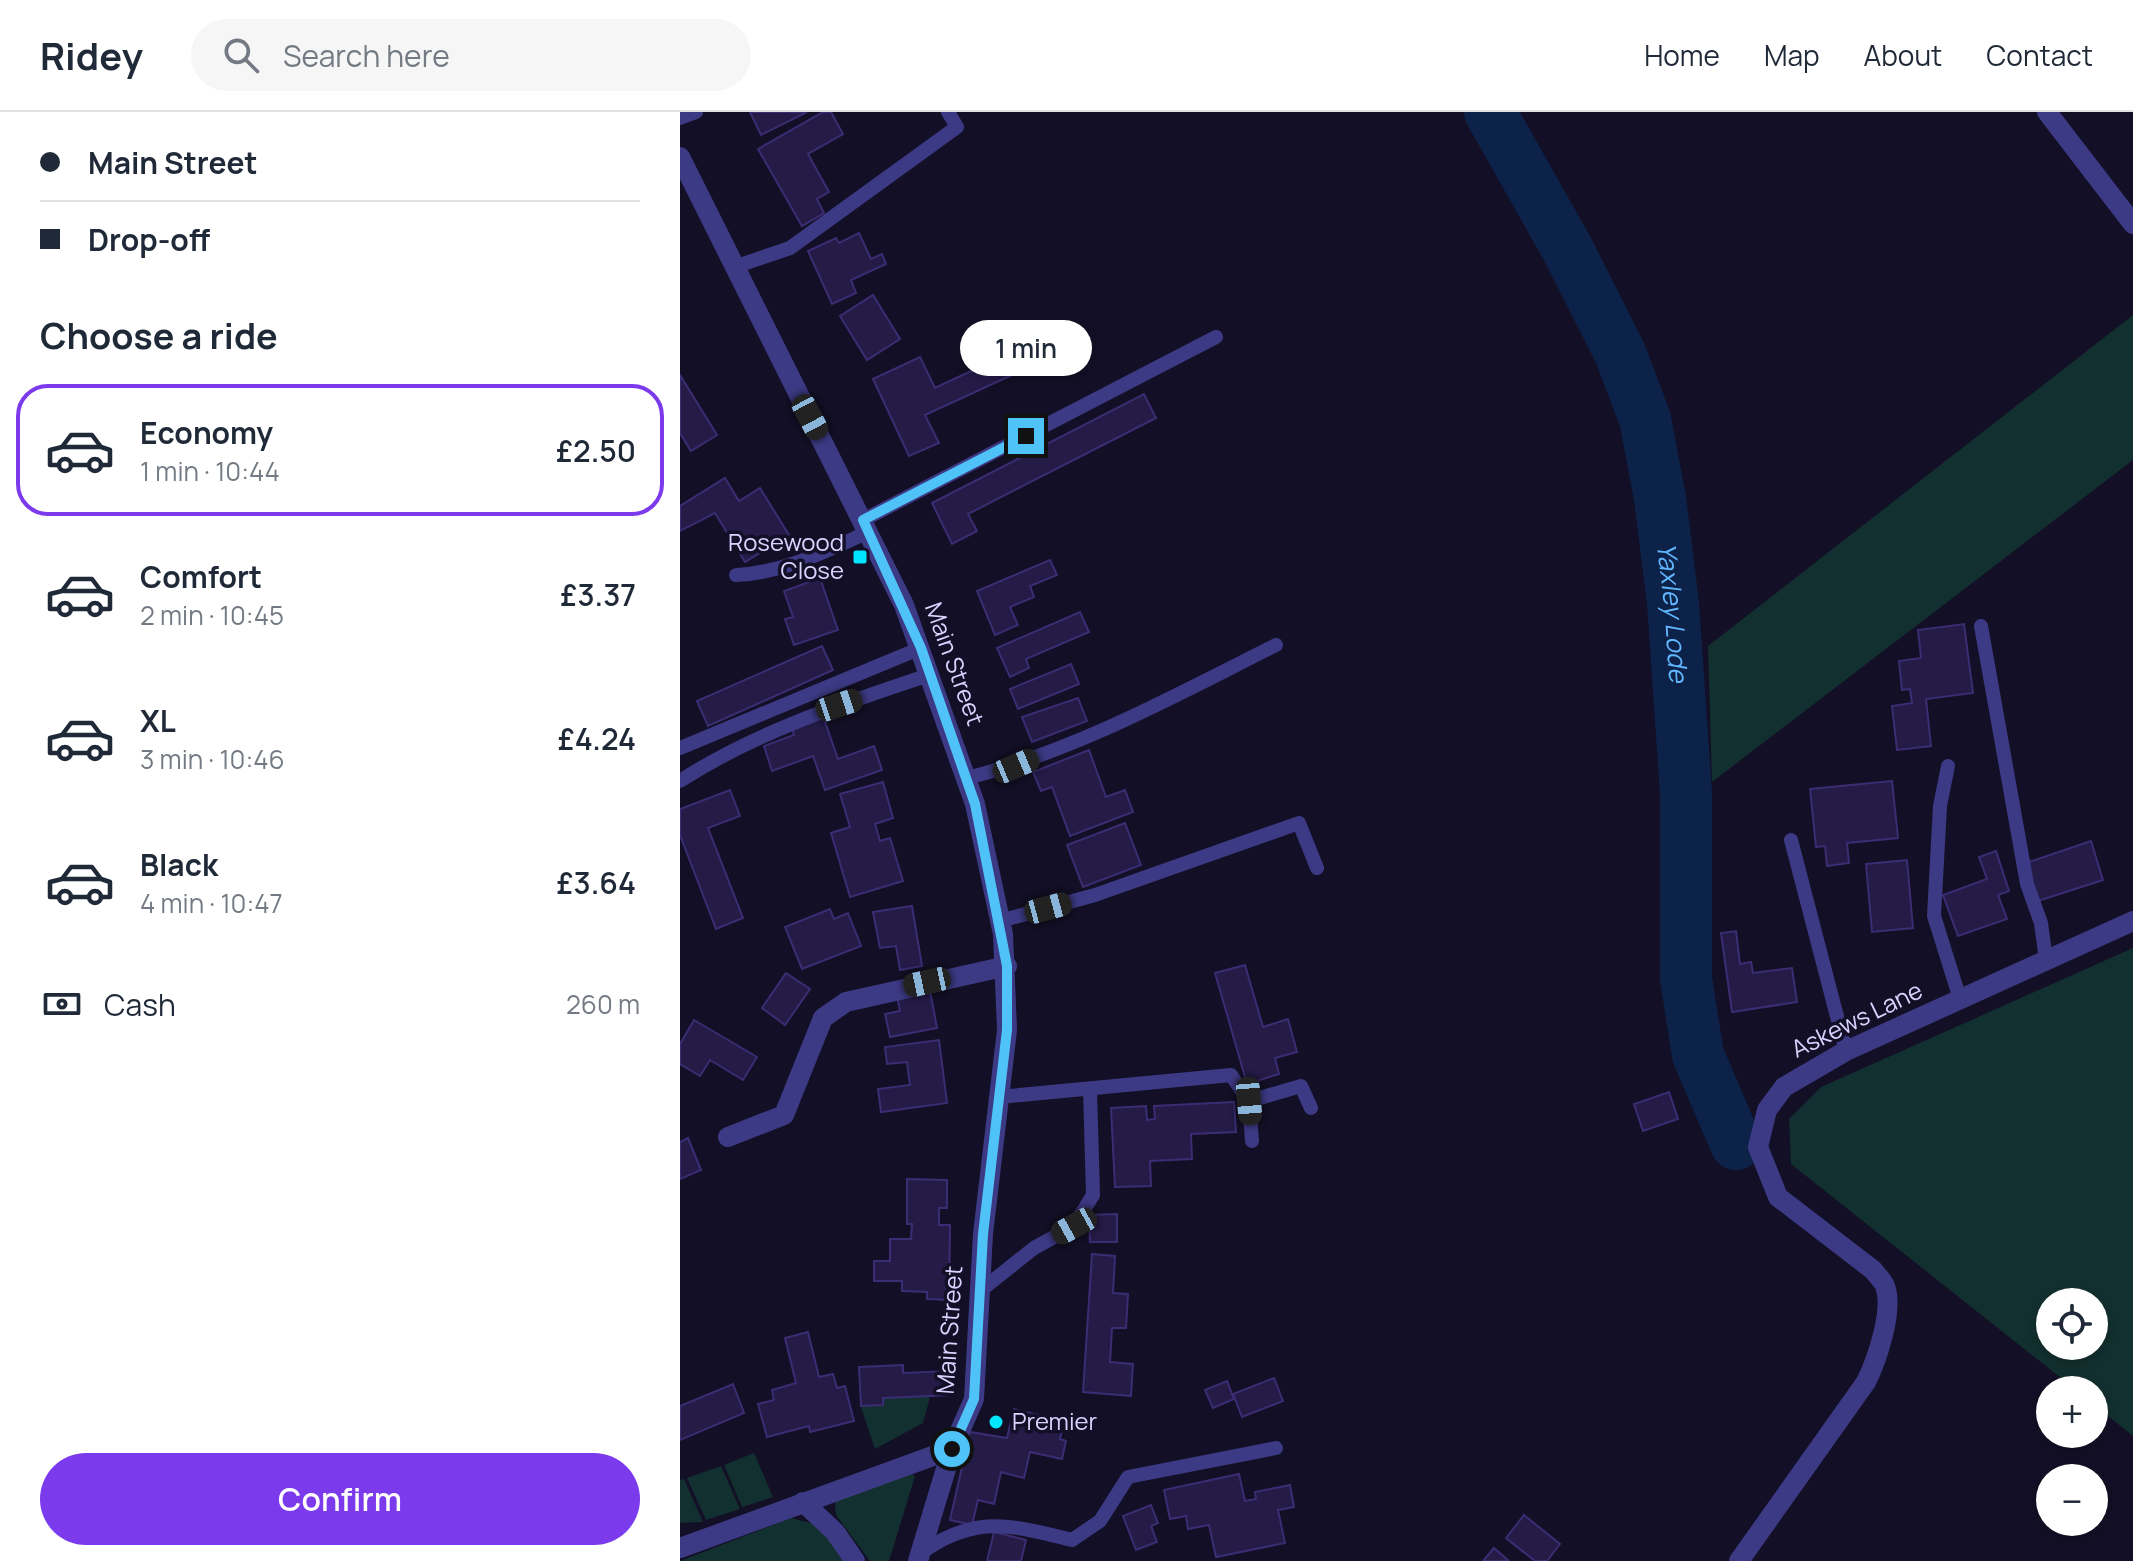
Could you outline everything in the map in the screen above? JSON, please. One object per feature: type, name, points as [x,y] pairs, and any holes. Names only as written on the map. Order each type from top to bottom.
[{"type":"street","points":[[2047,112],[2133,224]]},
{"type":"street","name":"Main Street","points":[[680,157],[866,526],[921,648],[967,778],[1000,921],[1007,966],[1007,1030],[984,1220],[974,1399],[952,1449],[919,1557]]},
{"type":"street","name":"Askews Lane","points":[[1739,1561],[1866,1382],[1878,1359],[1887,1303],[1885,1286],[1873,1270],[1778,1197],[1758,1147],[1767,1110],[1784,1087],[1846,1051],[2133,921]]},
{"type":"street","points":[[728,1137],[784,1115],[823,1018],[846,1002],[1007,966]]},
{"type":"street","points":[[680,1548],[952,1449]]},
{"type":"street","points":[[803,1502],[835,1532],[855,1561]]},
{"type":"lane","points":[[680,118],[696,112]]},
{"type":"lane","points":[[734,267],[790,248],[957,127],[948,112]]},
{"type":"lane","points":[[736,575],[758,574],[811,558],[1216,337]]},
{"type":"lane","points":[[1981,626],[2027,884],[2041,923],[2046,960]]},
{"type":"lane","points":[[967,778],[1016,766],[1153,706],[1276,645]]},
{"type":"lane","points":[[680,748],[921,648]]},
{"type":"lane","points":[[680,781],[729,751],[790,723],[929,675]]},
{"type":"lane","points":[[1948,766],[1940,806],[1934,916],[1960,999]]},
{"type":"lane","points":[[1000,921],[1095,895],[1299,823],[1317,868]]},
{"type":"lane","points":[[1791,840],[1846,1051]]},
{"type":"lane","points":[[999,1097],[1231,1075],[1249,1101],[1252,1141]]},
{"type":"lane","points":[[1249,1101],[1301,1086],[1311,1108]]},
{"type":"lane","points":[[980,1291],[1034,1248],[1074,1226],[1093,1195],[1090,1090]]},
{"type":"lane","points":[[919,1557],[949,1533],[1010,1525],[1072,1540],[1100,1521],[1128,1477],[1276,1448]]},
{"type":"green space","points":[[2133,315],[2133,460],[1712,782],[1708,646]]},
{"type":"green space","points":[[2133,948],[2133,1436],[2108,1416],[2108,1376],[2058,1376],[2038,1360],[2108,1360],[2108,1288],[2036,1288],[2036,1358],[1791,1164],[1789,1119],[1821,1087]]},
{"type":"green space","points":[[931,1393],[923,1423],[875,1449],[860,1404],[894,1394]]},
{"type":"green space","points":[[754,1453],[773,1497],[742,1507],[724,1465]]},
{"type":"green space","points":[[721,1466],[740,1509],[706,1520],[687,1478]]},
{"type":"green space","points":[[909,1472],[915,1476],[889,1561],[870,1561],[836,1515],[835,1502]]},
{"type":"green space","points":[[684,1479],[703,1522],[680,1523],[680,1480]]},
{"type":"green space","points":[[791,1518],[818,1525],[848,1561],[680,1561]]},
{"type":"building","points":[[750,112],[807,112],[761,135]]},
{"type":"building","points":[[823,112],[831,112],[843,134],[808,154],[829,192],[817,199],[824,213],[802,226],[758,149]]},
{"type":"building","points":[[859,233],[871,259],[882,254],[886,264],[851,280],[856,293],[832,304],[808,251],[836,238],[839,243]]},
{"type":"building","points":[[873,295],[900,339],[867,360],[840,316]]},
{"type":"building","points":[[1003,356],[1012,375],[925,415],[939,443],[909,456],[873,379],[920,357],[935,388]]},
{"type":"building","points":[[680,375],[717,435],[691,451],[680,433]]},
{"type":"building","points":[[1144,394],[1156,418],[968,514],[977,531],[952,544],[932,503]]},
{"type":"building","points":[[725,478],[739,501],[760,488],[789,535],[745,562],[715,513],[680,531],[680,506]]},
{"type":"building","points":[[1050,560],[1057,575],[1030,586],[1034,597],[1010,607],[1018,625],[995,635],[977,591]]},
{"type":"building","points":[[820,578],[838,630],[794,645],[785,619],[793,617],[784,591]]},
{"type":"building","points":[[1080,612],[1089,632],[1026,659],[1029,668],[1010,677],[997,648]]},
{"type":"building","points":[[1964,624],[1973,693],[1926,699],[1931,746],[1897,750],[1892,706],[1912,703],[1910,689],[1902,690],[1899,661],[1921,658],[1918,630]]},
{"type":"building","points":[[822,646],[833,670],[708,726],[697,701]]},
{"type":"building","points":[[1071,664],[1079,684],[1018,709],[1010,689]]},
{"type":"building","points":[[1078,698],[1087,721],[1032,742],[1022,717]]},
{"type":"building","points":[[823,716],[838,759],[874,746],[882,770],[825,790],[813,756],[772,771],[764,746],[794,735],[791,727]]},
{"type":"building","points":[[1089,750],[1106,797],[1125,790],[1133,812],[1070,836],[1052,787],[1041,791],[1033,772]]},
{"type":"building","points":[[1892,781],[1898,838],[1847,843],[1849,863],[1827,866],[1825,846],[1816,847],[1810,789]]},
{"type":"building","points":[[883,782],[893,818],[875,824],[880,841],[890,838],[903,881],[850,897],[831,833],[850,827],[840,794]]},
{"type":"building","points":[[730,790],[740,816],[708,828],[743,918],[716,929],[680,835],[680,809]]},
{"type":"building","points":[[1125,823],[1141,865],[1083,887],[1067,845]]},
{"type":"building","points":[[2091,841],[2103,880],[2038,901],[2026,863]]},
{"type":"building","points":[[1996,851],[2009,891],[1998,895],[2007,919],[1958,936],[1943,895],[1987,879],[1979,857]]},
{"type":"building","points":[[1907,860],[1913,928],[1872,932],[1866,864]]},
{"type":"building","points":[[912,906],[922,966],[900,970],[896,946],[880,948],[873,912]]},
{"type":"building","points":[[830,909],[834,919],[848,913],[861,946],[802,969],[785,927]]},
{"type":"building","points":[[1736,931],[1740,964],[1751,962],[1753,973],[1792,968],[1797,1002],[1732,1012],[1721,933]]},
{"type":"building","points":[[1245,965],[1263,1027],[1288,1019],[1297,1052],[1275,1058],[1279,1074],[1247,1084],[1215,973]]},
{"type":"building","points":[[786,973],[810,989],[785,1025],[762,1008]]},
{"type":"building","points":[[929,985],[937,1028],[890,1037],[885,1014],[900,1011],[896,991]]},
{"type":"building","points":[[694,1020],[757,1057],[743,1080],[710,1060],[700,1076],[680,1064],[680,1044]]},
{"type":"building","points":[[939,1040],[947,1103],[881,1112],[878,1089],[910,1085],[907,1062],[887,1064],[885,1047]]},
{"type":"building","points":[[1669,1092],[1678,1119],[1643,1131],[1634,1104]]},
{"type":"building","points":[[1234,1102],[1236,1132],[1191,1134],[1192,1159],[1150,1161],[1151,1186],[1115,1187],[1111,1108],[1146,1106],[1147,1120],[1155,1119],[1154,1106]]},
{"type":"building","points":[[688,1138],[701,1170],[680,1179],[680,1142]]},
{"type":"building","points":[[907,1179],[947,1180],[947,1208],[939,1208],[939,1225],[950,1225],[949,1300],[927,1299],[927,1292],[902,1291],[902,1281],[874,1281],[874,1261],[890,1261],[890,1239],[911,1239],[912,1224],[907,1224]]},
{"type":"building","points":[[1117,1214],[1117,1242],[1090,1242],[1089,1215]]},
{"type":"building","points":[[1092,1254],[1115,1256],[1113,1293],[1128,1294],[1126,1328],[1112,1328],[1110,1362],[1133,1364],[1131,1396],[1083,1392]]},
{"type":"building","points":[[808,1332],[819,1377],[833,1374],[837,1388],[845,1386],[854,1421],[810,1432],[809,1426],[767,1437],[758,1404],[774,1400],[772,1390],[796,1383],[785,1338]]},
{"type":"building","points":[[903,1365],[903,1373],[951,1371],[952,1395],[883,1398],[883,1405],[861,1406],[859,1367]]},
{"type":"building","points":[[1274,1378],[1283,1401],[1242,1417],[1233,1394]]},
{"type":"building","points":[[1227,1381],[1234,1399],[1213,1408],[1205,1390]]},
{"type":"building","points":[[733,1384],[744,1413],[680,1440],[680,1406]]},
{"type":"building","points":[[1014,1409],[1064,1421],[1060,1439],[1066,1441],[1062,1459],[1030,1452],[1024,1478],[1001,1472],[994,1504],[978,1500],[972,1525],[950,1520],[970,1432],[1007,1438]]},
{"type":"building","points":[[1239,1474],[1245,1501],[1256,1499],[1255,1492],[1290,1485],[1294,1507],[1278,1510],[1285,1543],[1216,1557],[1209,1525],[1188,1529],[1186,1516],[1170,1519],[1164,1490]]},
{"type":"building","points":[[1151,1505],[1158,1523],[1151,1526],[1157,1542],[1136,1550],[1123,1516]]},
{"type":"building","points":[[1524,1515],[1560,1544],[1547,1561],[1535,1561],[1506,1538]]},
{"type":"building","points":[[994,1532],[1026,1540],[1021,1561],[987,1561]]},
{"type":"building","points":[[1494,1548],[1509,1561],[1483,1561]]},
{"type":"waterway","name":"Yaxley Lode","points":[[1490,112],[1568,250],[1620,353],[1645,419],[1660,498],[1673,603],[1686,793],[1686,979],[1698,1055],[1736,1144]]},
{"type":"place","name":"Rosewood Close","points":[[860,557]]},
{"type":"place","name":"Premier","points":[[996,1422]]},
{"type":"route","points":[[952,1449],[974,1399],[983,1234],[1007,1030],[1007,966],[975,804],[921,648],[863,520],[1026,436]]}]
